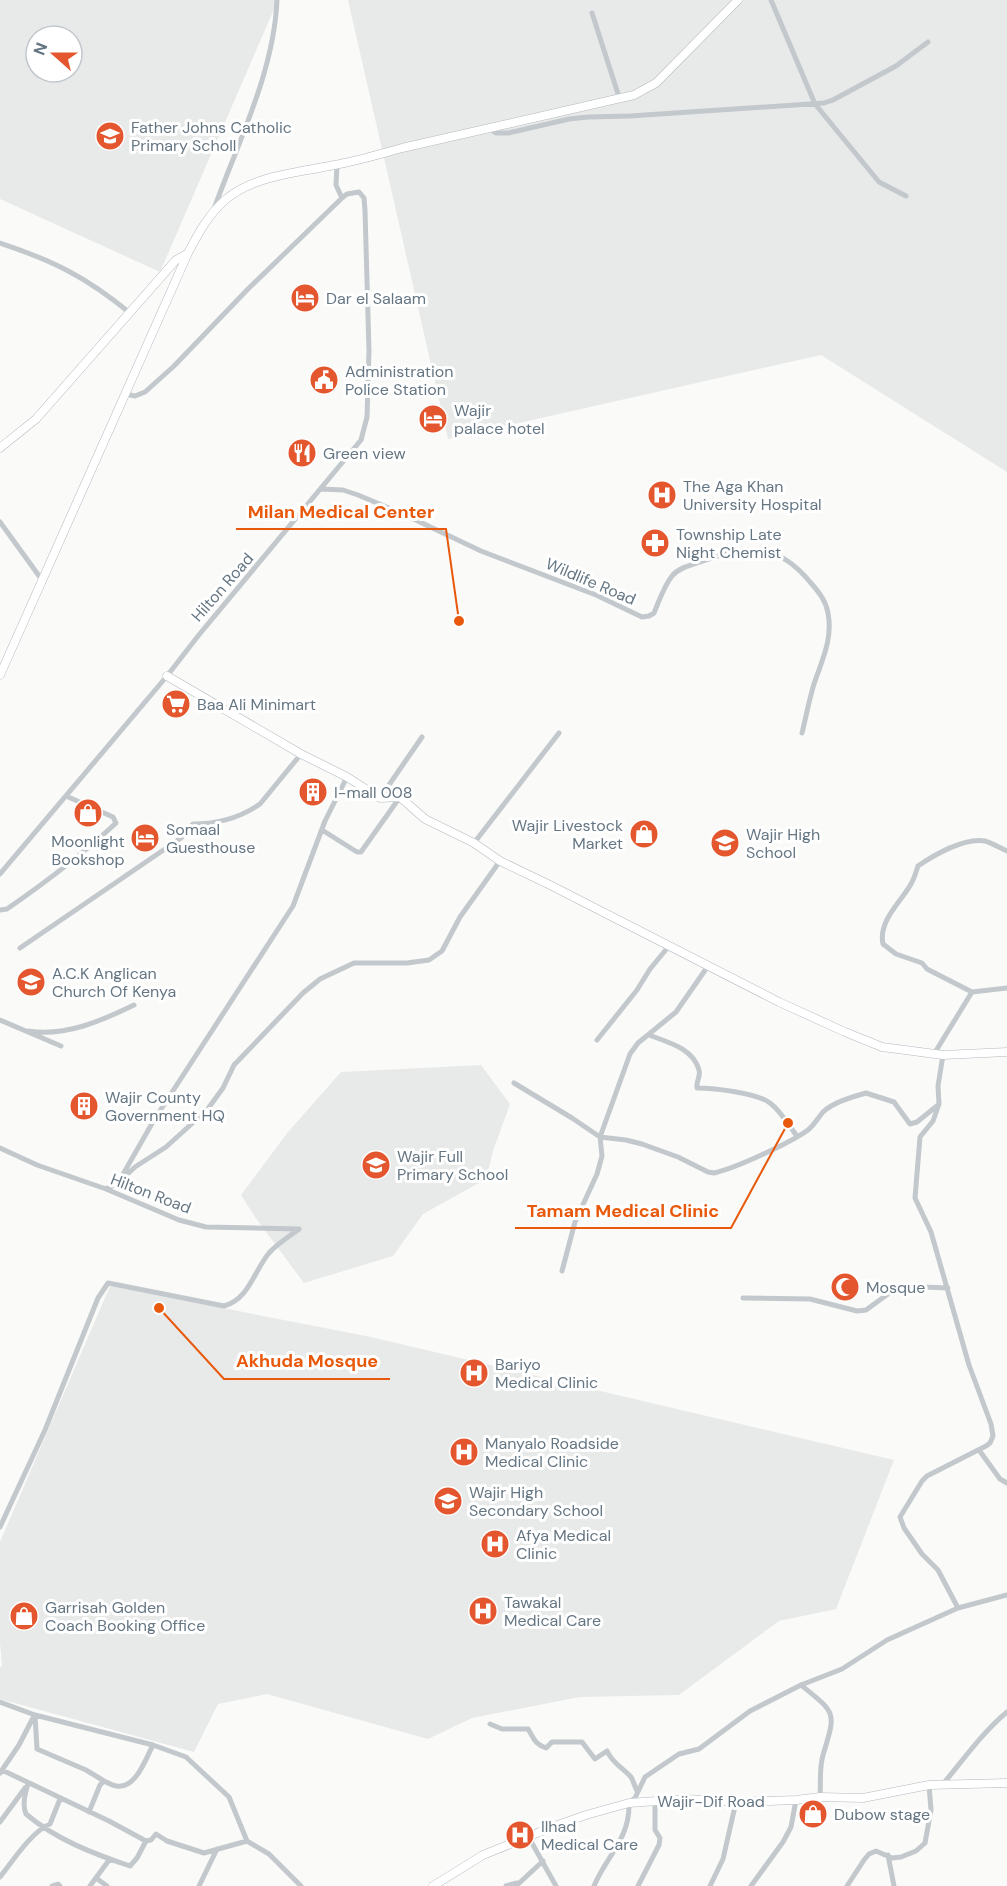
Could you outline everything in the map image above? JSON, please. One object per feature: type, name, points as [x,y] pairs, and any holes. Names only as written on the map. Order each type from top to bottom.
[{"type":"street","points":[[212,214],[255,106],[272,45],[277,0]]},
{"type":"street","points":[[0,675],[188,253],[200,228],[224,201],[246,186],[282,175],[337,165],[634,96],[656,83],[738,0]]},
{"type":"street","points":[[771,0],[815,104],[879,182],[906,196]]},
{"type":"street","points":[[592,13],[621,100]]},
{"type":"street","points":[[490,129],[496,133],[508,133],[588,117],[815,104],[833,100],[896,66],[928,42]]},
{"type":"street","points":[[125,394],[140,395],[167,372],[342,198],[336,185],[337,165]]},
{"type":"street","name":"Hilton Road","points":[[0,874],[361,440],[367,417],[369,351],[365,210],[364,198],[359,192],[347,194],[342,198]]},
{"type":"street","points":[[0,243],[66,268],[98,287],[130,313]]},
{"type":"street","points":[[0,448],[36,419],[176,260],[188,253]]},
{"type":"street","name":"Wildlife Road","points":[[321,489],[343,490],[358,495],[480,551],[596,595],[642,617],[654,613],[672,576],[678,570],[710,558],[752,548],[778,555],[802,572],[824,599],[828,614],[830,638],[814,685],[802,733]]},
{"type":"street","points":[[0,522],[42,580]]},
{"type":"street","points":[[167,676],[301,754],[347,777],[380,798],[400,797],[425,819],[474,843],[500,861],[779,1002],[882,1047],[943,1055],[1007,1052]]},
{"type":"street","points":[[474,843],[559,733]]},
{"type":"street","points":[[380,798],[422,737]]},
{"type":"street","points":[[20,948],[181,838],[193,824],[214,824],[260,804],[301,754]]},
{"type":"street","points":[[118,1183],[154,1120],[293,906],[322,830],[347,777]]},
{"type":"street","points":[[0,910],[7,909],[47,881],[91,847],[116,823],[113,817],[66,796]]},
{"type":"street","points":[[322,830],[357,852],[361,852],[400,797]]},
{"type":"street","points":[[1007,851],[976,840],[943,850],[918,866],[912,883],[888,917],[882,939],[883,944],[897,954],[922,963],[927,969],[972,992],[1007,988]]},
{"type":"street","points":[[106,1189],[118,1183],[135,1167],[166,1147],[207,1110],[223,1088],[234,1065],[303,993],[320,979],[354,963],[407,963],[429,960],[442,951],[460,917],[500,861]]},
{"type":"street","points":[[597,1040],[669,946]]},
{"type":"street","points":[[562,1271],[575,1221],[597,1174],[602,1156],[600,1137],[630,1054],[638,1043],[676,1012],[708,966]]},
{"type":"street","points":[[934,1054],[972,992]]},
{"type":"street","points":[[28,1031],[42,1033],[70,1029],[112,1016],[134,1005]]},
{"type":"street","points":[[0,1020],[62,1046]]},
{"type":"street","points":[[649,1035],[685,1051],[699,1068],[697,1088],[726,1090],[763,1099],[772,1105],[797,1136]]},
{"type":"street","points":[[943,1055],[938,1086],[939,1104],[933,1121],[920,1137],[915,1198],[931,1232],[969,1365],[991,1424],[993,1436],[990,1443],[979,1450],[927,1476],[900,1517],[904,1528],[922,1554],[938,1570],[958,1608]]},
{"type":"street","points":[[514,1083],[600,1137],[634,1142],[678,1157],[714,1173],[797,1136],[808,1130],[823,1112],[833,1105],[866,1093],[894,1102],[910,1124],[917,1122],[939,1104]]},
{"type":"street","name":"Hilton Road","points":[[0,1148],[179,1220],[206,1227],[299,1229],[270,1252],[245,1292],[231,1304],[224,1306],[108,1283],[98,1298],[45,1431],[0,1527]]},
{"type":"street","points":[[743,1298],[810,1299],[857,1311],[866,1310],[898,1286],[948,1288]]},
{"type":"street","points":[[979,1450],[1000,1479],[1007,1484]]},
{"type":"street","points":[[594,1886],[601,1870],[621,1842],[630,1820],[629,1803],[635,1797],[645,1777],[679,1754],[699,1749],[750,1711],[801,1685],[842,1669],[887,1640],[958,1608],[1007,1595]]},
{"type":"street","points":[[801,1685],[825,1705],[831,1715],[831,1732],[822,1757],[820,1797]]},
{"type":"street","points":[[0,1702],[35,1715],[153,1745],[186,1756],[218,1785],[232,1803],[247,1841],[269,1854],[301,1886]]},
{"type":"street","points":[[942,1786],[974,1744],[1007,1712]]},
{"type":"street","points":[[35,1715],[1,1772],[146,1841],[151,1840],[156,1834],[167,1841],[204,1853],[247,1841]]},
{"type":"street","points":[[35,1715],[38,1749],[118,1787],[130,1783],[153,1745]]},
{"type":"street","points":[[490,1724],[502,1729],[528,1728],[532,1739],[538,1745],[546,1748],[552,1742],[582,1742],[595,1759],[607,1751],[613,1763],[631,1777],[637,1791]]},
{"type":"street","points":[[88,1812],[104,1781]]},
{"type":"street","name":"Wajir-Dif Road","points":[[434,1886],[483,1855],[586,1815],[629,1803],[686,1799],[736,1802],[820,1797],[863,1798],[929,1785],[1007,1783]]},
{"type":"street","points":[[0,1822],[28,1784]]},
{"type":"street","points":[[28,1784],[25,1792],[26,1814],[56,1835],[109,1860],[130,1866],[146,1841]]},
{"type":"street","points":[[847,1886],[869,1854],[876,1851],[892,1858],[901,1857],[916,1851],[925,1843],[931,1810],[929,1785]]},
{"type":"street","points":[[0,1877],[44,1826],[50,1824],[60,1799]]},
{"type":"street","points":[[638,1886],[659,1845],[660,1838],[655,1830],[655,1800]]},
{"type":"street","points":[[751,1886],[791,1827],[795,1800]]},
{"type":"street","points":[[710,1886],[723,1859],[736,1802]]},
{"type":"street","points":[[528,1836],[556,1886]]},
{"type":"street","points":[[199,1886],[217,1849]]},
{"type":"street","points":[[888,1855],[894,1886]]},
{"type":"street","points":[[90,1886],[109,1860]]},
{"type":"street","points":[[506,1886],[516,1885],[543,1861]]},
{"type":"street","points":[[96,1878],[107,1886]]},
{"type":"street","points":[[52,1886],[58,1884],[60,1886]]},
{"type":"shaded area","name":"Father Johns Catholic Primary Scholl","points":[[0,0],[278,0],[160,272],[0,199]]},
{"type":"shaded area","points":[[348,0],[1007,0],[1007,472],[821,355],[448,439]]},
{"type":"shaded area","name":"Wajir Full Primary School","points":[[481,1065],[510,1104],[493,1151],[486,1179],[423,1214],[393,1256],[304,1283],[241,1195],[288,1132],[341,1072]]},
{"type":"shaded area","name":"Wajir High Secondary School","points":[[110,1286],[371,1337],[894,1460],[836,1609],[779,1621],[679,1695],[580,1697],[472,1718],[428,1739],[267,1694],[218,1704],[194,1752],[0,1699],[0,1668],[2,1665],[0,1542]]},
{"type":"place","name":"Father Johns Catholic Primary Scholl","points":[[110,136]]},
{"type":"place","name":"Dar el Salaam","points":[[305,298]]},
{"type":"place","name":"Administration Police Station","points":[[324,380]]},
{"type":"place","name":"Wajir palace hotel","points":[[433,419]]},
{"type":"place","name":"Green view","points":[[302,453]]},
{"type":"place","name":"The Aga Khan University Hospital","points":[[662,495]]},
{"type":"place","name":"Township Late Night Chemist","points":[[655,543]]},
{"type":"place","name":"Milan Medical Center","points":[[459,621]]},
{"type":"place","name":"Baa Ali Minimart","points":[[176,704]]},
{"type":"place","name":"I-mall 008","points":[[313,792]]},
{"type":"place","name":"Moonlight Bookshop","points":[[88,813]]},
{"type":"place","name":"Wajir Livestock Market","points":[[644,834]]},
{"type":"place","name":"Somaal Guesthouse","points":[[145,838]]},
{"type":"place","name":"Wajir High School","points":[[725,843]]},
{"type":"place","name":"A.C.K Anglican Church Of Kenya","points":[[31,982]]},
{"type":"place","name":"Wajir County Government HQ","points":[[84,1106]]},
{"type":"place","name":"Tamam Medical Clinic","points":[[788,1123]]},
{"type":"place","name":"Wajir Full Primary School","points":[[376,1165]]},
{"type":"place","name":"Mosque","points":[[845,1287]]},
{"type":"place","name":"Akhuda Mosque","points":[[159,1308]]},
{"type":"place","name":"Bariyo Medical Clinic","points":[[474,1373]]},
{"type":"place","name":"Manyalo Roadside Medical Clinic","points":[[464,1452]]},
{"type":"place","name":"Wajir High Secondary School","points":[[448,1501]]},
{"type":"place","name":"Afya Medical Clinic","points":[[495,1544]]},
{"type":"place","name":"Tawakal Medical Care","points":[[483,1611]]},
{"type":"place","name":"Garrisah Golden Coach Booking Office","points":[[24,1616]]},
{"type":"place","name":"Dubow stage","points":[[813,1814]]},
{"type":"place","name":"Ilhad Medical Care","points":[[520,1835]]}]
